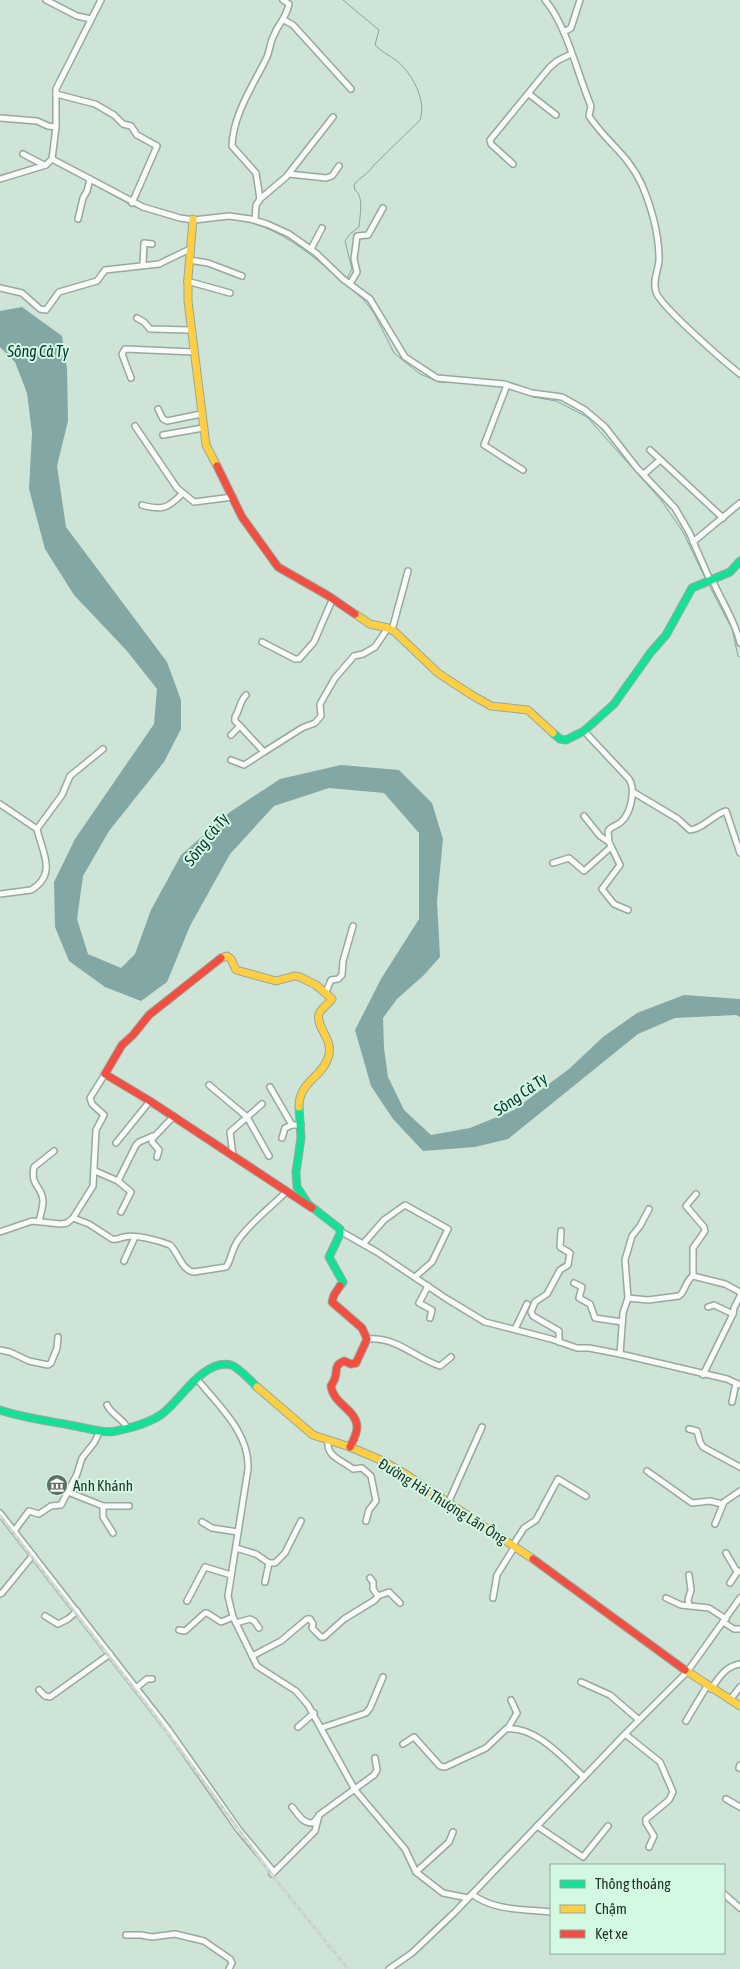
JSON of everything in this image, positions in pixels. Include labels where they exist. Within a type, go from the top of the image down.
[{"type":"street","points":[[46,0],[79,16],[91,19]]},
{"type":"street","points":[[0,180],[44,165],[52,159],[58,84],[101,0]]},
{"type":"street","points":[[260,199],[256,173],[232,146],[233,129],[241,106],[268,55],[274,35],[286,16],[288,4],[283,0]]},
{"type":"street","points":[[545,0],[554,11],[564,32],[591,106],[589,116],[624,155],[642,185],[658,234],[659,261],[654,281],[656,293],[669,310],[740,374]]},
{"type":"street","points":[[564,32],[571,28],[580,0]]},
{"type":"street","points":[[284,20],[293,26],[351,89]]},
{"type":"street","points":[[512,164],[491,144],[490,140],[554,63],[571,54]]},
{"type":"street","points":[[56,94],[95,104],[114,115],[124,124],[131,126],[135,134],[158,146],[132,203]]},
{"type":"street","points":[[529,94],[556,115]]},
{"type":"street","points":[[255,220],[256,205],[260,199],[289,174],[333,117]]},
{"type":"street","points":[[0,118],[37,121],[56,127]]},
{"type":"street","points":[[23,154],[44,165]]},
{"type":"street","points":[[52,159],[132,203],[171,216],[193,222],[232,216],[255,220],[284,232],[311,249],[372,301],[400,350],[411,362],[438,378],[481,381],[506,388],[562,397],[585,410],[605,427],[644,474],[674,506],[720,599],[736,626],[740,643]]},
{"type":"street","points":[[289,174],[326,178],[332,176],[339,166]]},
{"type":"street","points":[[78,219],[82,198],[87,191],[90,179]]},
{"type":"street","points":[[350,284],[357,272],[354,258],[357,236],[368,235],[383,208]]},
{"type":"street","points":[[193,222],[188,281],[191,330],[203,428],[206,444],[244,520],[278,567],[333,598],[370,624],[390,629],[438,673],[488,705],[528,710],[562,740],[570,739],[584,731],[614,704],[651,652],[666,635],[692,588],[730,572],[740,561]]},
{"type":"street","points":[[311,249],[322,228]]},
{"type":"street","points":[[143,265],[144,243],[152,244]]},
{"type":"street","points":[[0,288],[22,293],[40,309],[46,310],[59,292],[97,281],[105,270],[160,264],[190,249]]},
{"type":"street","points":[[189,260],[208,264],[242,276]]},
{"type":"street","points":[[188,281],[230,292]]},
{"type":"street","points":[[137,318],[150,329],[191,330]]},
{"type":"street","points":[[131,378],[122,354],[125,349],[194,352]]},
{"type":"street","points":[[506,388],[484,445],[523,470]]},
{"type":"street","points":[[158,409],[163,419],[167,421],[201,414]]},
{"type":"street","points":[[135,426],[182,494],[196,503],[233,497]]},
{"type":"street","points":[[163,435],[203,428]]},
{"type":"street","points":[[650,450],[723,518]]},
{"type":"street","points":[[644,474],[660,460]]},
{"type":"street","points":[[142,505],[155,508],[167,507],[182,494]]},
{"type":"street","points":[[693,542],[740,503]]},
{"type":"street","points":[[231,760],[244,765],[319,720],[322,713],[320,704],[335,678],[354,656],[363,654],[375,647],[390,629],[408,571]]},
{"type":"street","points":[[262,642],[299,660],[314,642],[333,598]]},
{"type":"street","points":[[246,695],[235,717],[240,726],[264,752]]},
{"type":"street","points":[[231,735],[240,726]]},
{"type":"street","points":[[584,731],[629,779],[633,792],[622,821],[608,829],[610,844],[620,865],[602,890],[614,904],[628,910]]},
{"type":"street","points":[[36,829],[62,795],[70,776],[103,749]]},
{"type":"street","points":[[633,792],[678,819],[690,830],[726,811],[740,853]]},
{"type":"street","points":[[0,804],[36,829],[47,864],[45,875],[31,890],[0,894]]},
{"type":"street","points":[[584,816],[600,836],[610,844]]},
{"type":"street","points":[[553,863],[569,858],[584,871],[610,844]]},
{"type":"street","points":[[326,992],[331,980],[338,979],[342,975],[343,961],[353,926]]},
{"type":"street","points":[[0,1232],[32,1221],[39,1220],[61,1224],[67,1223],[73,1218],[92,1190],[96,1171],[94,1158],[96,1130],[104,1116],[92,1104],[90,1098],[122,1045],[149,1015],[225,955],[229,957],[236,970],[275,981],[298,976],[326,992],[332,1001],[320,1012],[319,1016],[330,1041],[328,1058],[300,1095],[301,1142],[296,1183],[303,1198],[312,1208]]},
{"type":"street","points":[[105,1074],[174,1116],[312,1208],[338,1227],[340,1231],[478,1319],[579,1349],[589,1348],[620,1354],[727,1379],[738,1384],[732,1402]]},
{"type":"street","points":[[209,1085],[247,1117],[269,1156]]},
{"type":"street","points":[[270,1087],[292,1125]]},
{"type":"street","points":[[116,1143],[150,1101]]},
{"type":"street","points":[[233,1156],[231,1129],[262,1104]]},
{"type":"street","points":[[118,1181],[136,1145],[153,1136],[174,1116]]},
{"type":"street","points":[[282,1138],[283,1130],[292,1125],[301,1125]]},
{"type":"street","points":[[153,1136],[152,1142],[159,1151],[157,1157]]},
{"type":"street","points":[[218,1146],[231,1142]]},
{"type":"street","points":[[39,1220],[43,1200],[33,1180],[34,1167],[54,1151]]},
{"type":"street","points":[[96,1171],[118,1181],[131,1192],[121,1212]]},
{"type":"street","points":[[73,1218],[89,1224],[112,1239],[135,1237],[170,1245],[190,1272],[226,1267],[232,1250],[241,1236],[287,1191]]},
{"type":"street","points":[[693,1276],[693,1248],[705,1231],[704,1227],[687,1208],[687,1205],[696,1194]]},
{"type":"street","points":[[363,1244],[384,1220],[405,1205],[448,1229],[432,1262],[414,1277]]},
{"type":"street","points":[[620,1354],[623,1311],[628,1298],[625,1260],[632,1236],[649,1209]]},
{"type":"street","points":[[340,1231],[329,1257],[343,1282],[334,1295],[332,1302],[362,1328],[367,1339],[356,1363],[351,1364],[344,1361],[336,1366],[334,1370],[336,1376],[331,1386],[332,1393],[346,1406],[357,1424],[357,1430],[350,1447]]},
{"type":"street","points":[[559,1342],[560,1331],[533,1316],[532,1310],[537,1299],[548,1293],[560,1270],[568,1265],[570,1253],[560,1247],[561,1231]]},
{"type":"street","points":[[124,1261],[135,1237]]},
{"type":"street","points":[[693,1276],[725,1284],[740,1292]]},
{"type":"street","points":[[628,1298],[648,1300],[679,1296],[682,1294],[689,1278],[693,1276]]},
{"type":"street","points":[[574,1283],[582,1287],[580,1298],[590,1304],[595,1318],[622,1322]]},
{"type":"street","points":[[428,1286],[419,1303],[432,1310],[430,1318]]},
{"type":"street","points":[[703,1374],[740,1296]]},
{"type":"street","points":[[515,1329],[527,1304]]},
{"type":"street","points":[[708,1307],[714,1305],[733,1314]]},
{"type":"street","points":[[0,1350],[10,1352],[29,1361],[50,1364],[54,1357],[58,1337]]},
{"type":"street","points":[[367,1339],[382,1339],[399,1345],[440,1366],[451,1357]]},
{"type":"street","name":"Đường Hải Thượng Lãn Ông","points":[[0,1410],[27,1419],[111,1432],[127,1428],[162,1414],[197,1379],[221,1364],[232,1365],[310,1433],[328,1441],[350,1447],[397,1468],[449,1501],[687,1672],[740,1706]]},
{"type":"street","points":[[197,1379],[232,1422],[243,1441],[248,1455],[248,1469],[228,1596],[233,1617],[256,1666],[296,1691],[314,1713],[355,1790],[405,1849],[416,1872],[443,1893],[470,1896],[500,1906],[550,1912]]},
{"type":"street","points":[[107,1405],[109,1410],[124,1422],[127,1428]]},
{"type":"street","points":[[449,1501],[482,1427]]},
{"type":"street","points":[[689,1428],[696,1431],[698,1440],[704,1447],[740,1468]]},
{"type":"street","points":[[14,1531],[29,1511],[39,1514],[51,1506],[61,1505],[82,1458],[100,1431]]},
{"type":"street","points":[[328,1441],[330,1453],[353,1469],[359,1468],[364,1470],[372,1479],[376,1501],[369,1510],[366,1521]]},
{"type":"street","points":[[647,1471],[692,1503],[710,1501],[722,1504]]},
{"type":"street","points":[[492,1598],[497,1575],[524,1528],[536,1520],[558,1479],[586,1496]]},
{"type":"street","points":[[715,1524],[722,1504],[740,1491]]},
{"type":"street","points":[[68,1492],[103,1506],[129,1506]]},
{"type":"street","points":[[103,1506],[103,1517],[113,1533]]},
{"type":"street","points":[[0,1513],[136,1688],[239,1830],[273,1873],[315,1831],[319,1815]]},
{"type":"street","points":[[236,1548],[256,1554],[269,1563],[275,1563],[281,1559],[302,1521]]},
{"type":"street","points":[[202,1522],[212,1528],[238,1532]]},
{"type":"street","points":[[726,1553],[739,1572],[730,1583]]},
{"type":"street","points":[[0,1594],[33,1555]]},
{"type":"street","points":[[265,1582],[269,1563]]},
{"type":"street","points":[[186,1601],[204,1568],[231,1575]]},
{"type":"street","points":[[689,1576],[691,1590],[688,1600],[689,1605]]},
{"type":"street","points":[[370,1578],[373,1582],[373,1589],[378,1596]]},
{"type":"street","points":[[252,1656],[281,1640],[309,1618],[313,1624],[312,1628],[321,1637],[324,1637],[344,1619],[372,1603],[378,1596],[389,1592],[400,1602]]},
{"type":"street","points":[[666,1598],[681,1605],[709,1608],[734,1628],[740,1629]]},
{"type":"street","points":[[389,1969],[418,1948],[456,1912],[625,1734],[687,1672],[740,1598]]},
{"type":"street","points":[[45,1616],[58,1624],[68,1619],[77,1611]]},
{"type":"street","points":[[178,1630],[184,1631],[205,1613],[221,1622],[233,1617]]},
{"type":"street","points":[[236,1623],[250,1619],[259,1628]]},
{"type":"street","points":[[39,1690],[45,1696],[50,1697],[110,1654]]},
{"type":"street","points":[[686,1721],[709,1687],[723,1672],[730,1666],[740,1664]]},
{"type":"street","points":[[322,1728],[366,1712],[370,1708],[383,1677]]},
{"type":"street","points":[[136,1688],[147,1679],[152,1679]]},
{"type":"street","points":[[581,1682],[610,1695],[639,1720]]},
{"type":"street","points":[[730,1700],[740,1687]]},
{"type":"street","points":[[403,1744],[414,1737],[440,1766],[445,1767],[486,1748],[508,1728],[517,1712],[511,1700]]},
{"type":"street","points":[[298,1727],[314,1713]]},
{"type":"street","points":[[508,1728],[522,1729],[558,1752],[584,1777]]},
{"type":"street","points":[[625,1734],[660,1762],[673,1792],[670,1800],[646,1819],[654,1836],[649,1847]]},
{"type":"street","points":[[292,1807],[305,1822],[313,1823],[319,1815],[355,1790],[376,1772],[375,1758]]},
{"type":"street","points":[[726,1799],[740,1807]]},
{"type":"street","points":[[537,1826],[582,1857],[608,1826]]},
{"type":"street","points":[[416,1872],[449,1842],[453,1832]]},
{"type":"street","points":[[725,1895],[740,1908]]},
{"type":"street","points":[[126,1935],[152,1937],[173,1934],[204,1941],[230,1959],[232,1963],[229,1969]]},
{"type":"water","name":"Sông Cà Ty","points":[[22,307],[62,336],[67,369],[68,421],[57,466],[66,527],[167,662],[181,700],[181,729],[164,762],[109,831],[83,876],[77,919],[88,954],[121,968],[135,954],[151,910],[181,855],[230,812],[280,779],[341,765],[399,770],[432,803],[443,839],[437,901],[440,957],[424,975],[397,999],[383,1018],[384,1048],[388,1077],[404,1110],[431,1135],[470,1128],[514,1110],[569,1069],[603,1037],[637,1013],[684,995],[740,999],[740,1017],[736,1015],[675,1018],[638,1034],[508,1139],[475,1147],[423,1151],[393,1119],[371,1086],[355,1030],[381,979],[419,919],[419,833],[384,793],[329,788],[274,806],[230,854],[190,926],[167,982],[141,1001],[105,987],[69,961],[55,927],[54,882],[75,839],[154,724],[157,689],[127,651],[74,595],[45,549],[29,489],[32,433],[27,393],[15,362],[0,347],[0,311]]},
{"type":"waterway","points":[[343,0],[379,30],[375,45],[403,66],[413,80],[420,96],[422,113],[420,120],[354,185],[360,197],[361,212],[359,227],[345,241],[352,269],[347,278]]},
{"type":"waterway","points":[[72,172],[88,181]]},
{"type":"waterway","points":[[91,183],[129,204]]},
{"type":"waterway","points":[[133,206],[141,209]]},
{"type":"waterway","points":[[145,210],[174,219]]},
{"type":"waterway","points":[[223,219],[244,221],[263,227],[300,247],[364,300],[374,313],[394,353],[420,374],[439,382],[466,383]]},
{"type":"waterway","points":[[512,389],[533,397],[556,401],[587,417],[661,500],[683,532],[706,580]]},
{"type":"waterway","points":[[709,585],[732,629],[738,656],[740,657]]},
{"type":"railway","points":[[0,1516],[156,1717],[272,1875],[348,1969]]},
{"type":"traffic: fast","points":[[553,733],[560,739],[566,740],[584,731],[614,704],[651,652],[666,635],[692,588],[730,572],[740,561]]},
{"type":"traffic: fast","points":[[299,1107],[301,1138],[296,1172],[297,1187],[308,1204],[340,1229],[340,1234],[329,1257],[343,1282],[340,1286]]},
{"type":"traffic: fast","points":[[0,1410],[37,1419],[111,1432],[146,1423],[162,1414],[193,1382],[211,1368],[221,1365],[234,1366],[257,1387]]},
{"type":"traffic: slow","points":[[193,219],[188,301],[206,445],[217,466]]},
{"type":"traffic: slow","points":[[355,614],[370,624],[388,628],[395,632],[438,673],[470,694],[491,706],[528,710],[553,733]]},
{"type":"traffic: slow","points":[[221,958],[227,956],[231,959],[236,970],[276,981],[294,976],[300,977],[316,985],[332,999],[319,1014],[320,1024],[329,1045],[328,1058],[321,1071],[303,1091],[299,1107]]},
{"type":"traffic: slow","points":[[257,1387],[313,1435],[350,1447],[383,1461],[533,1559]]},
{"type":"traffic: slow","points":[[685,1670],[740,1706]]},
{"type":"traffic: jam","points":[[217,466],[242,517],[278,567],[327,595],[355,614]]},
{"type":"traffic: jam","points":[[221,958],[149,1015],[122,1045],[105,1074],[150,1101],[312,1208]]},
{"type":"traffic: jam","points":[[340,1286],[332,1302],[362,1328],[367,1339],[356,1363],[351,1364],[344,1361],[338,1365],[331,1386],[336,1398],[356,1421],[355,1437],[350,1447]]},
{"type":"traffic: jam","points":[[533,1559],[685,1670]]},
{"type":"place","name":"Anh Khánh","points":[[57,1485]]}]
